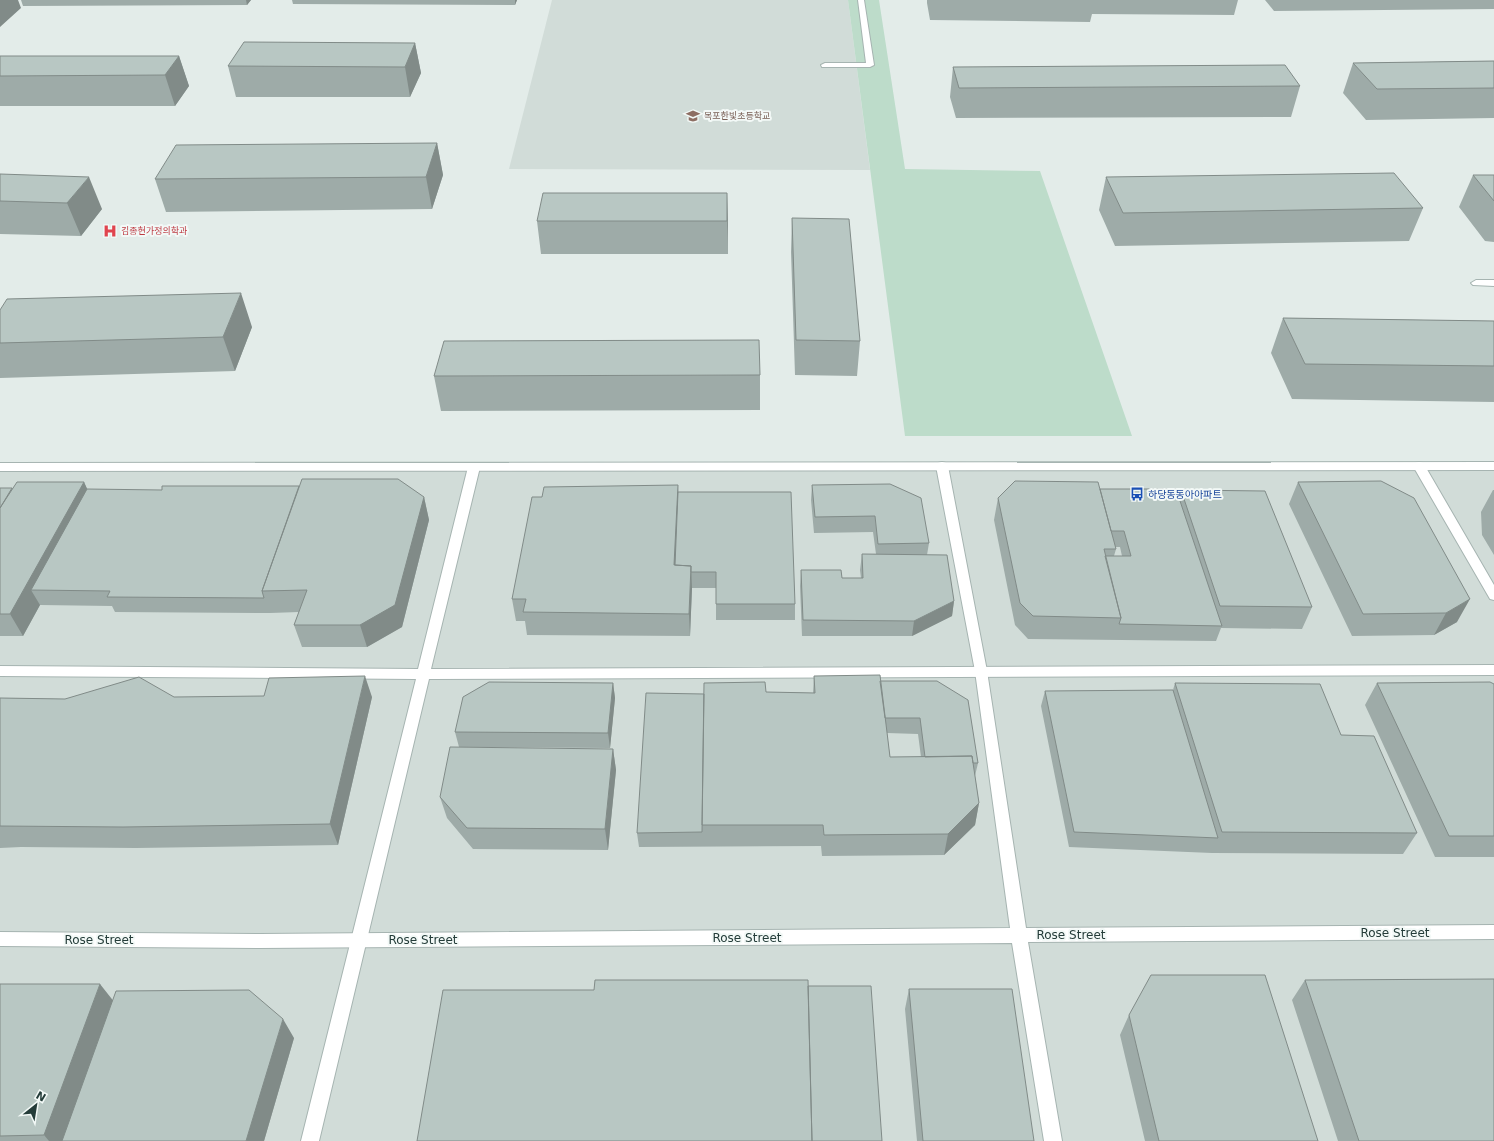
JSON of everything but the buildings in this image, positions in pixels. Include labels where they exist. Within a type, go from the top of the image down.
[{"type":"street","points":[[826,65],[870,65],[861,0]]},
{"type":"street","points":[[1476,283],[1494,283]]},
{"type":"street","points":[[942,466],[981,671],[1019,936],[1053,1141]]},
{"type":"street","points":[[1419,466],[1494,596]]},
{"type":"street","points":[[0,467],[1494,466]]},
{"type":"street","points":[[310,1141],[474,467]]},
{"type":"street","points":[[0,671],[423,674],[1494,670]]},
{"type":"street","name":"Rose Street","points":[[0,939],[359,940],[1494,932]]},
{"type":"shaded area","name":"목포한빛초등학교","points":[[552,0],[848,0],[870,170],[509,169]]},
{"type":"shaded area","points":[[1494,466],[1494,1141],[0,1141],[0,467]]},
{"type":"green space","points":[[848,0],[879,0],[905,169],[1040,171],[1132,436],[905,436]]},
{"type":"place","name":"목포한빛초등학교","points":[[693,116]]},
{"type":"place","name":"김종현가정의학과","points":[[110,231]]},
{"type":"place","name":"하당동동아아파트","points":[[1137,494]]}]
